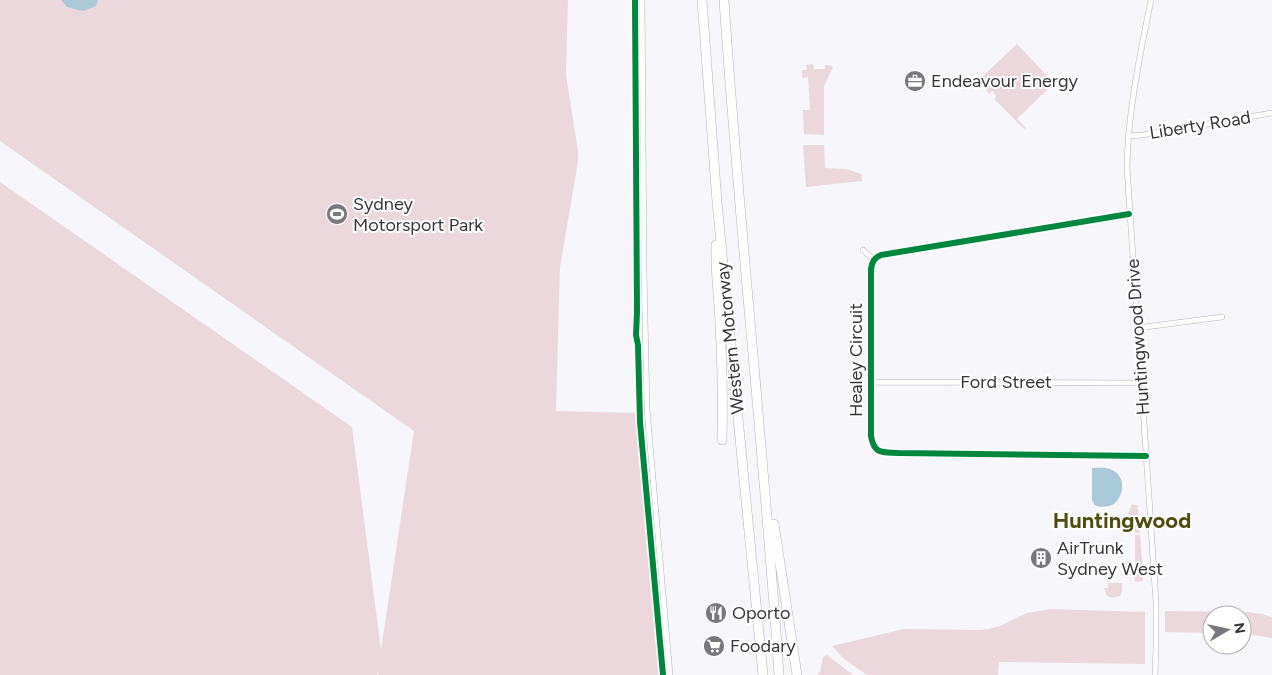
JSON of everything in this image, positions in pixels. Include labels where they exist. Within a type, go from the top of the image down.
[{"type":"highway","name":"Western Motorway","points":[[702,0],[717,202],[763,675]]},
{"type":"highway","name":"Western Motorway","points":[[724,0],[780,675]]},
{"type":"highway","points":[[717,202],[716,260],[720,332],[722,440]]},
{"type":"highway","points":[[767,509],[773,513],[797,675]]},
{"type":"street","points":[[642,0],[647,410],[670,675]]},
{"type":"street","name":"Huntingwood Drive","points":[[1151,0],[1134,88],[1128,136],[1127,167],[1156,610],[1154,675]]},
{"type":"street","name":"Liberty Road","points":[[1128,136],[1272,114]]},
{"type":"street","points":[[863,250],[874,260],[881,255],[1129,214]]},
{"type":"street","name":"Healey Circuit","points":[[874,260],[871,269],[871,436],[875,449],[898,453],[1146,456]]},
{"type":"street","points":[[1137,328],[1222,317]]},
{"type":"street","name":"Ford Street","points":[[871,382],[1141,383]]},
{"type":"shaded area","points":[[0,0],[568,0],[566,75],[578,151],[578,162],[560,267],[556,411],[637,413],[660,675],[378,675],[378,671],[377,675],[0,675],[0,182],[352,427],[381,650],[414,431],[0,141]]},
{"type":"shaded area","points":[[1017,44],[1054,83],[1017,119],[1026,128],[1024,129],[995,100],[996,96],[993,91],[990,93],[992,96],[986,89],[984,84],[985,74]]},
{"type":"shaded area","points":[[813,64],[814,69],[825,69],[825,65],[833,67],[824,86],[824,135],[804,134],[803,110],[810,110],[808,77],[802,78],[802,70],[807,70],[806,65]]},
{"type":"shaded area","points":[[803,145],[824,145],[825,168],[847,169],[861,174],[862,181],[806,187]]},
{"type":"shaded area","points":[[1132,504],[1138,506],[1136,509],[1138,508],[1140,533],[1135,533],[1135,525],[1128,525],[1128,514]]},
{"type":"shaded area","points":[[1135,535],[1140,535],[1143,581],[1135,582]]},
{"type":"shaded area","points":[[1108,583],[1122,583],[1120,596],[1113,598],[1107,596],[1104,588],[1108,588]]},
{"type":"shaded area","points":[[1051,609],[1145,612],[1145,664],[999,662],[998,675],[867,675],[844,659],[832,646],[904,629],[989,629],[1027,613]]},
{"type":"shaded area","points":[[1165,611],[1202,611],[1202,633],[1165,632]]},
{"type":"shaded area","points":[[1252,613],[1272,617],[1272,638],[1252,635]]},
{"type":"shaded area","points":[[827,655],[853,675],[817,675],[820,672],[823,657]]},
{"type":"water","points":[[61,0],[98,0],[96,6],[83,11],[67,7]]},
{"type":"water","points":[[1092,468],[1110,469],[1119,476],[1122,490],[1114,504],[1101,507],[1094,504],[1092,500]]},
{"type":"cycle path","points":[[635,0],[636,335],[638,345],[640,422],[663,675]]},
{"type":"cycle path","points":[[1129,214],[877,257],[871,269],[871,436],[874,447],[888,453],[1146,456]]},
{"type":"place","name":"Endeavour Energy","points":[[915,81]]},
{"type":"place","name":"Sydney Motorsport Park","points":[[337,214]]},
{"type":"place","name":"AirTrunk Sydney West","points":[[1041,558]]},
{"type":"place","name":"Oporto","points":[[716,613]]},
{"type":"place","name":"Foodary","points":[[714,646]]},
{"type":"district","name":"Huntingwood","points":[[1122,520]]}]
